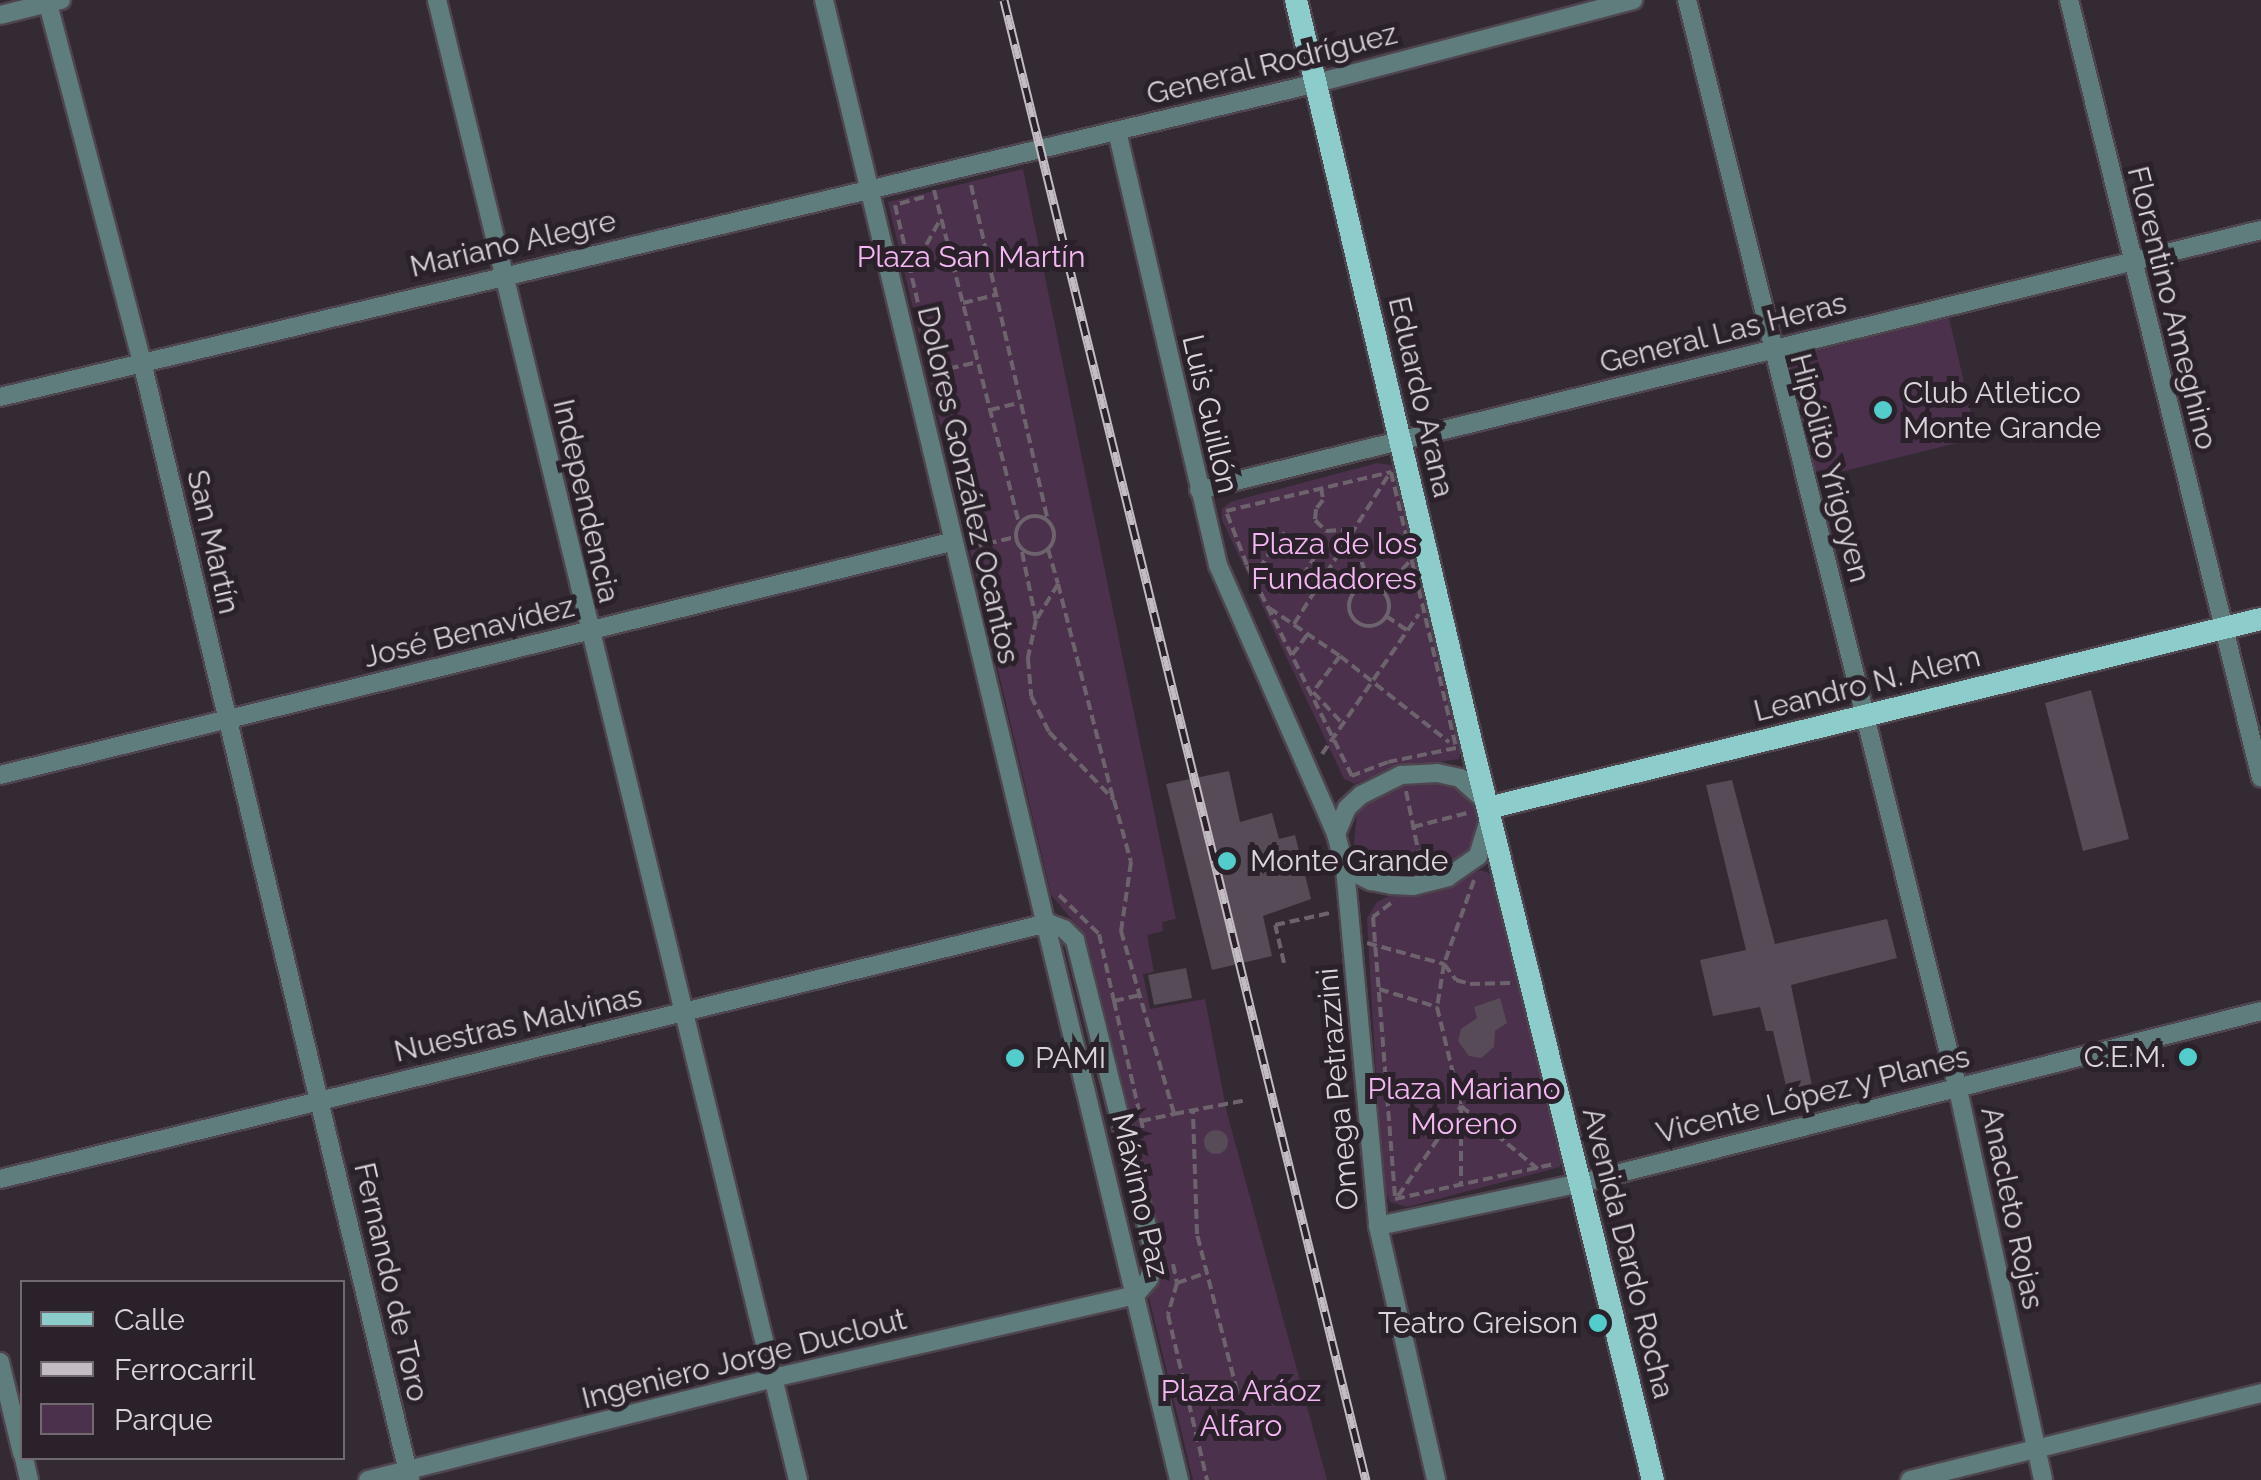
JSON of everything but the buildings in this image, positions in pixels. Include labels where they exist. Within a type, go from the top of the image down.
[{"type":"main road","name":"Eduardo Arana","points":[[1296,0],[1400,441],[1464,746],[1482,809]]},
{"type":"main road","name":"Leandro N. Alem","points":[[1482,809],[2261,619]]},
{"type":"main road","name":"Avenida Dardo Rocha","points":[[1482,809],[1581,1183],[1653,1480]]},
{"type":"street","name":"Independencia","points":[[437,0],[798,1480]]},
{"type":"street","name":"Dolores González Ocantos","points":[[824,0],[952,547],[1048,923]]},
{"type":"street","name":"General Rodríguez","points":[[1041,150],[1633,0]]},
{"type":"street","name":"Hipólito Yrigoyen","points":[[1688,0],[1771,350],[1866,715]]},
{"type":"street","name":"Florentino Ameghino","points":[[2069,0],[2261,778]]},
{"type":"street","points":[[0,15],[52,1]]},
{"type":"street","name":"San Martín","points":[[52,1],[319,1098]]},
{"type":"street","name":"Luis Guillón","points":[[1117,131],[1218,565],[1336,834],[1345,868]]},
{"type":"street","name":"Mariano Alegre","points":[[0,397],[503,274],[1041,150]]},
{"type":"street","name":"General Las Heras","points":[[1199,490],[2261,230]]},
{"type":"street","name":"José Benavídez","points":[[0,774],[588,630],[952,547]]},
{"type":"street","name":"Anacleto Rojas","points":[[1866,715],[1957,1086],[2043,1480]]},
{"type":"street","points":[[1336,834],[1347,808],[1361,795],[1401,775],[1437,773],[1460,778],[1479,792],[1488,836],[1478,856],[1448,877],[1392,885],[1371,882],[1345,868]]},
{"type":"street","name":"Omega Petrazzini","points":[[1345,868],[1378,1226],[1436,1480]]},
{"type":"street","points":[[1048,923],[1064,929],[1076,940],[1152,1243],[1155,1259],[1148,1279],[1135,1295]]},
{"type":"street","name":"Nuestras Malvinas","points":[[0,1178],[1048,923]]},
{"type":"street","name":"Máximo Paz","points":[[1048,923],[1178,1480]]},
{"type":"street","name":"Vicente López y Planes","points":[[1378,1226],[1581,1183],[2261,1011]]},
{"type":"street","name":"Fernando de Toro","points":[[319,1098],[409,1475]]},
{"type":"street","name":"Ingeniero Jorge Duclout","points":[[368,1480],[409,1475],[773,1378],[1135,1295]]},
{"type":"street","points":[[0,1362],[20,1444]]},
{"type":"street","points":[[1910,1480],[2261,1394]]},
{"type":"path","points":[[931,173],[1019,524],[1016,537],[1036,620]]},
{"type":"path","points":[[986,182],[971,185],[1054,538],[1048,549],[1032,554],[1021,548]]},
{"type":"path","points":[[935,194],[895,206],[938,392]]},
{"type":"path","points":[[896,301],[941,218]]},
{"type":"path","points":[[962,302],[996,294]]},
{"type":"path","points":[[913,377],[978,362]]},
{"type":"path","points":[[990,410],[1021,402]]},
{"type":"path","points":[[1391,472],[1464,746]]},
{"type":"path","points":[[1391,472],[1226,511],[1267,606],[1352,776],[1388,762],[1464,746]]},
{"type":"path","points":[[1293,625],[1391,472]]},
{"type":"path","points":[[1321,487],[1323,500],[1314,514],[1318,524],[1326,531],[1351,534],[1372,587]]},
{"type":"path","points":[[1019,524],[1036,516],[1048,521]]},
{"type":"path","points":[[1282,533],[1316,555],[1304,574],[1293,591],[1259,569],[1282,533]]},
{"type":"path","points":[[952,547],[1016,537]]},
{"type":"path","points":[[1048,549],[1131,862],[1121,931],[1174,1114]]},
{"type":"path","points":[[1382,592],[1413,558]]},
{"type":"path","points":[[1304,574],[1319,583]]},
{"type":"path","points":[[1058,584],[1036,620],[1028,658],[1031,696],[1050,732],[1114,800]]},
{"type":"path","points":[[1372,587],[1382,592],[1388,603],[1386,616],[1369,626],[1352,617],[1351,598],[1359,589],[1372,587]]},
{"type":"path","points":[[1267,606],[1464,746]]},
{"type":"path","points":[[1308,775],[1425,607]]},
{"type":"path","points":[[1386,616],[1408,631]]},
{"type":"path","points":[[1291,656],[1307,634]]},
{"type":"path","points":[[1313,692],[1340,656]]},
{"type":"path","points":[[1313,692],[1342,724]]},
{"type":"path","points":[[1394,792],[1412,785]]},
{"type":"path","points":[[1405,787],[1422,869],[1409,871]]},
{"type":"path","points":[[1413,826],[1482,809]]},
{"type":"path","points":[[1458,886],[1484,878]]},
{"type":"path","points":[[1461,1185],[1461,1106],[1436,1007],[1444,964],[1474,880]]},
{"type":"path","points":[[1057,894],[1098,934],[1114,1001],[1140,995]]},
{"type":"path","points":[[1395,1199],[1373,917],[1388,904],[1404,900]]},
{"type":"path","points":[[1284,962],[1274,925],[1332,913],[1351,936],[1444,964],[1456,980],[1484,986],[1514,983],[1508,966]]},
{"type":"path","points":[[1377,989],[1436,1007]]},
{"type":"path","points":[[1141,1121],[1247,1100]]},
{"type":"path","points":[[1395,1199],[1461,1106]]},
{"type":"path","points":[[1461,1106],[1538,1169]]},
{"type":"path","points":[[1188,1404],[1237,1391],[1197,1234],[1192,1111]]},
{"type":"path","points":[[1395,1199],[1555,1165],[1550,1147]]},
{"type":"path","points":[[1206,1273],[1177,1283],[1168,1315],[1207,1480]]},
{"type":"green space","points":[[1023,169],[1176,919],[1162,922],[1163,931],[1147,935],[1154,972],[1143,974],[1150,1009],[1205,999],[1227,1113],[1327,1480],[1193,1480],[1149,1298],[1167,1262],[1086,936],[1051,895],[888,202]]},
{"type":"green space","name":"Club Atletico Monte Grande","points":[[1949,318],[1977,438],[1812,479],[1783,359]]},
{"type":"green space","name":"Plaza de los Fundadores","points":[[1377,463],[1392,465],[1402,475],[1461,751],[1459,759],[1389,769],[1355,784],[1344,779],[1222,520],[1222,509],[1230,502]]},
{"type":"green space","points":[[1434,779],[1461,787],[1479,801],[1482,824],[1473,849],[1456,862],[1427,871],[1389,873],[1368,865],[1354,844],[1357,813],[1378,794],[1409,781]]},
{"type":"green space","name":"Plaza Mariano Moreno","points":[[1481,870],[1496,876],[1563,1151],[1560,1167],[1407,1207],[1390,1202],[1382,1182],[1367,918],[1377,902],[1393,894],[1424,892]]},
{"type":"railway","points":[[1004,0],[1366,1480]]},
{"type":"place","name":"Club Atletico Monte Grande","points":[[1883,410]]},
{"type":"place","name":"Monte Grande","points":[[1227,861]]},
{"type":"place","name":"C.E.M.","points":[[2188,1057]]},
{"type":"place","name":"PAMI","points":[[1015,1058]]},
{"type":"place","name":"Teatro Greison","points":[[1598,1323]]},
{"type":"park label","name":"Plaza San Martín","points":[[971,257]]},
{"type":"park label","name":"Plaza Aráoz Alfaro","points":[[1241,1408]]}]
